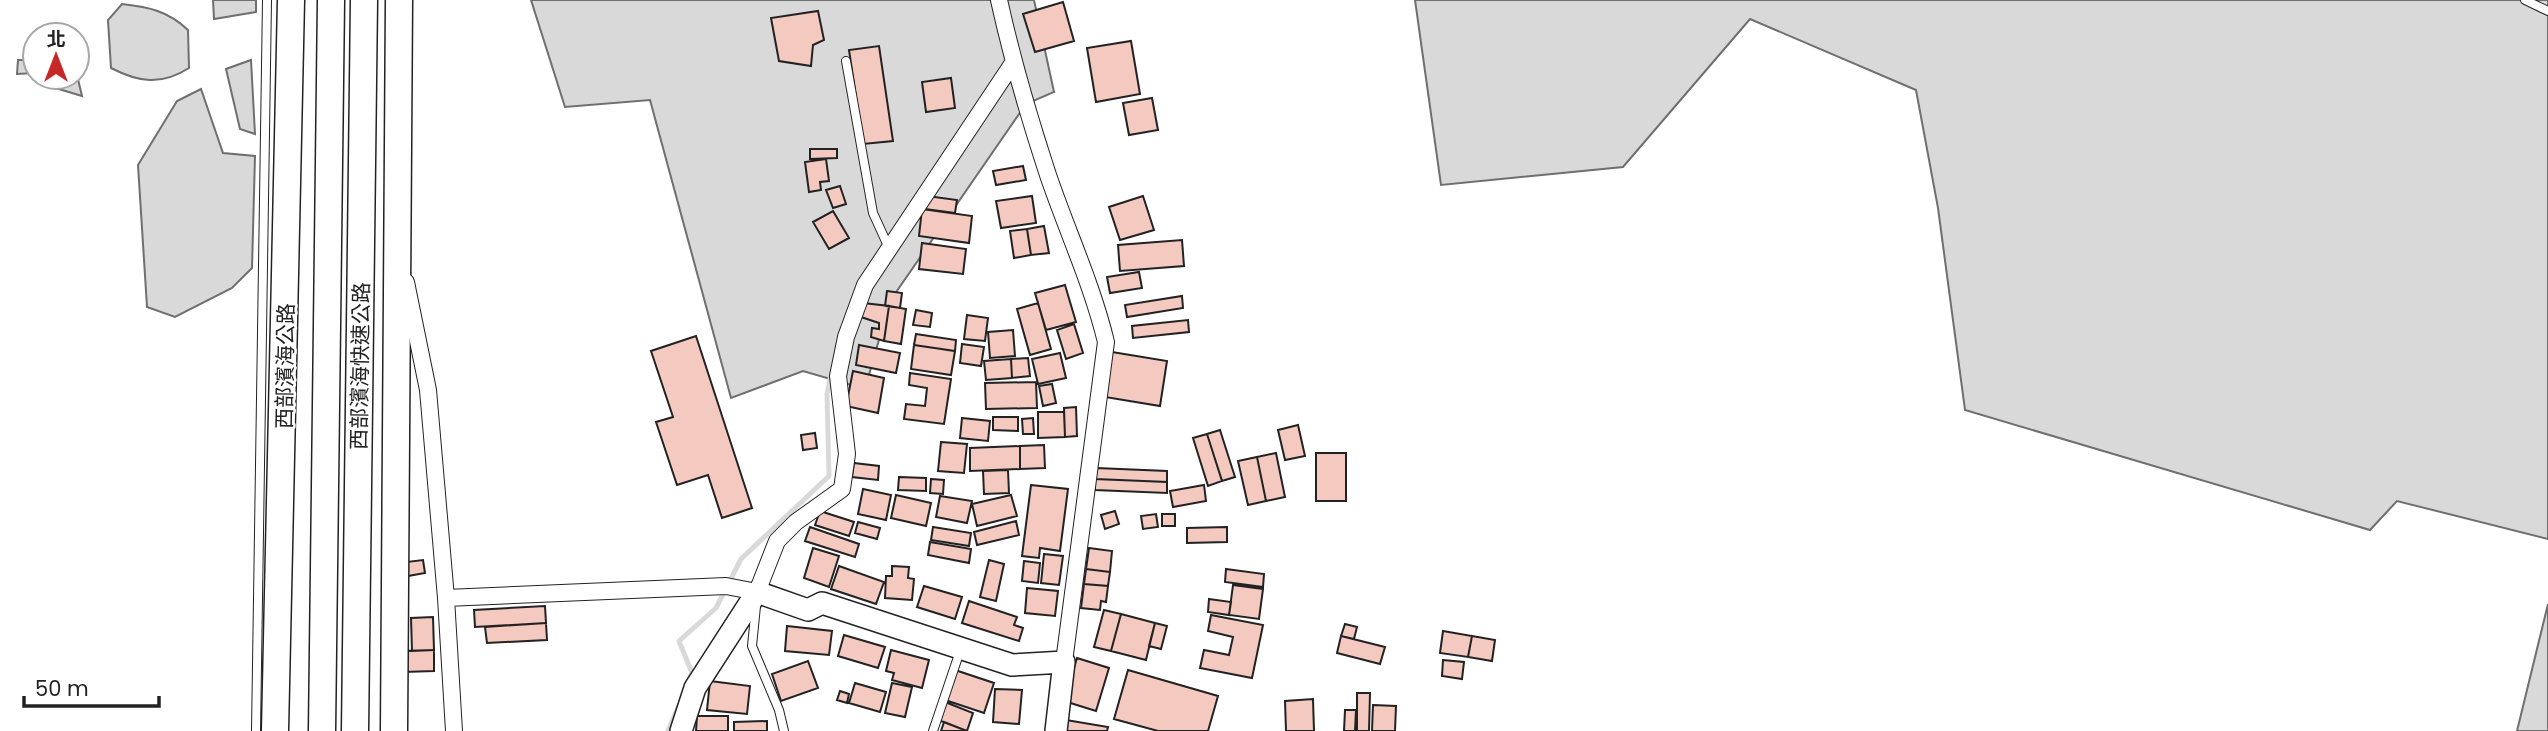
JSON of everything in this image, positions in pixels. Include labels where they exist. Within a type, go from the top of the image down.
[{"type":"main road","name":"西部濱海快速公路","points":[[322,731],[331,0]]},
{"type":"main road","name":"西部濱海快速公路","points":[[355,731],[365,0]]},
{"type":"main road","points":[[394,731],[399,0]]},
{"type":"main road","name":"西部濱海公路","points":[[275,731],[275,272],[282,8]]},
{"type":"street","points":[[999,0],[1013,63],[1049,177],[1095,296],[1106,342],[1056,731]]},
{"type":"street","points":[[681,731],[695,688],[757,592],[777,541],[796,522],[842,489],[847,454],[838,376],[846,337],[865,285],[888,246],[1013,63]]},
{"type":"street","points":[[399,243],[428,390],[446,598],[454,731]]},
{"type":"street","points":[[446,598],[726,586],[757,592],[808,610],[822,603],[1012,665],[1064,662]]},
{"type":"lane","points":[[267,0],[282,8]]},
{"type":"lane","points":[[2525,0],[2548,11]]},
{"type":"lane","points":[[846,61],[873,213],[888,246]]},
{"type":"lane","points":[[256,731],[275,272]]},
{"type":"lane","points":[[757,592],[752,646],[784,731]]},
{"type":"lane","points":[[933,731],[961,649]]},
{"type":"shaded area","points":[[213,0],[256,0],[256,12],[214,19]]},
{"type":"shaded area","points":[[531,0],[1034,0],[1054,92],[1026,104],[890,301],[865,389],[803,371],[731,398],[650,100],[565,107]]},
{"type":"shaded area","points":[[1415,0],[2548,0],[2548,539],[2397,501],[2370,530],[1965,410],[1938,208],[1916,90],[1750,19],[1623,167],[1441,185]]},
{"type":"shaded area","points":[[122,4],[158,11],[173,18],[188,30],[189,68],[169,78],[150,80],[111,68],[108,20]]},
{"type":"shaded area","points":[[18,60],[21,60],[21,74],[17,74]]},
{"type":"shaded area","points":[[251,60],[255,134],[240,129],[226,69]]},
{"type":"shaded area","points":[[201,89],[223,153],[255,156],[252,268],[232,288],[175,317],[147,307],[138,165],[177,101]]},
{"type":"shaded area","points":[[65,91],[81,91],[82,96]]},
{"type":"shaded area","points":[[2548,604],[2548,731],[2517,731]]},
{"type":"building","points":[[1063,2],[1074,41],[1035,52],[1023,14]]},
{"type":"building","points":[[818,11],[824,40],[813,45],[811,66],[779,61],[771,18]]},
{"type":"building","points":[[1131,41],[1140,94],[1096,102],[1087,48]]},
{"type":"building","points":[[879,46],[893,141],[863,144],[849,50]]},
{"type":"building","points":[[951,78],[955,108],[926,112],[922,82]]},
{"type":"building","points":[[1152,98],[1158,130],[1129,135],[1123,103]]},
{"type":"building","points":[[810,149],[837,149],[837,158],[810,159]]},
{"type":"building","points":[[826,159],[829,181],[820,182],[821,190],[809,192],[805,162]]},
{"type":"building","points":[[1023,166],[1026,180],[996,185],[993,171]]},
{"type":"building","points":[[840,186],[846,204],[833,208],[826,190]]},
{"type":"building","points":[[927,196],[957,200],[955,213],[925,209]]},
{"type":"building","points":[[1032,196],[1036,223],[1001,228],[996,201]]},
{"type":"building","points":[[1143,196],[1154,230],[1120,240],[1109,207]]},
{"type":"building","points":[[922,209],[972,216],[969,243],[919,236]]},
{"type":"building","points":[[833,211],[849,238],[829,249],[813,222]]},
{"type":"building","points":[[1044,226],[1049,253],[1031,255],[1027,229]]},
{"type":"building","points":[[1027,229],[1031,255],[1014,258],[1010,231]]},
{"type":"building","points":[[1182,240],[1184,266],[1120,271],[1118,245]]},
{"type":"building","points":[[922,243],[966,249],[963,274],[919,269]]},
{"type":"building","points":[[1139,272],[1142,288],[1110,293],[1107,277]]},
{"type":"building","points":[[1065,285],[1076,322],[1046,330],[1035,293]]},
{"type":"building","points":[[887,291],[902,293],[900,308],[885,306]]},
{"type":"building","points":[[1182,296],[1183,308],[1127,317],[1125,305]]},
{"type":"building","points":[[863,303],[889,306],[884,341],[871,337],[872,328],[879,329],[879,323],[861,317]]},
{"type":"building","points":[[1038,303],[1051,349],[1030,355],[1017,309]]},
{"type":"building","points":[[889,306],[906,309],[901,344],[884,341]]},
{"type":"building","points":[[916,310],[932,313],[930,327],[913,325]]},
{"type":"building","points":[[967,315],[988,318],[985,341],[964,339]]},
{"type":"building","points":[[1188,320],[1189,332],[1133,338],[1132,326]]},
{"type":"building","points":[[1074,324],[1083,353],[1066,359],[1057,330]]},
{"type":"building","points":[[1013,330],[1015,356],[990,358],[988,332]]},
{"type":"building","points":[[916,334],[956,340],[955,351],[914,345]]},
{"type":"building","points":[[696,336],[752,508],[722,518],[708,475],[677,485],[656,422],[673,417],[651,351]]},
{"type":"building","points":[[962,344],[984,347],[981,366],[960,363]]},
{"type":"building","points":[[859,345],[900,353],[896,373],[856,365]]},
{"type":"building","points":[[914,345],[955,351],[951,375],[911,369]]},
{"type":"building","points":[[1112,352],[1167,361],[1160,406],[1105,397]]},
{"type":"building","points":[[1060,353],[1066,378],[1038,384],[1032,359]]},
{"type":"building","points":[[1028,358],[1030,376],[1012,378],[1011,359]]},
{"type":"building","points":[[1011,359],[1012,378],[986,380],[984,361]]},
{"type":"building","points":[[853,371],[884,378],[878,413],[846,406]]},
{"type":"building","points":[[910,373],[951,379],[944,424],[904,419],[906,404],[925,406],[927,388],[909,385]]},
{"type":"building","points":[[1036,382],[1037,408],[986,409],[985,383]]},
{"type":"building","points":[[1052,384],[1056,403],[1043,406],[1039,386]]},
{"type":"building","points":[[1076,407],[1077,436],[1065,437],[1064,408]]},
{"type":"building","points":[[1038,412],[1064,412],[1065,437],[1038,438]]},
{"type":"building","points":[[993,417],[1018,417],[1018,431],[993,430]]},
{"type":"building","points":[[962,418],[990,421],[988,441],[960,438]]},
{"type":"building","points":[[1033,418],[1034,434],[1023,434],[1022,419]]},
{"type":"building","points":[[1298,425],[1305,456],[1285,460],[1278,430]]},
{"type":"building","points":[[1220,430],[1235,477],[1222,481],[1207,434]]},
{"type":"building","points":[[815,433],[817,448],[803,450],[801,435]]},
{"type":"building","points":[[1207,434],[1222,481],[1208,486],[1193,438]]},
{"type":"building","points":[[941,442],[967,444],[964,473],[938,471]]},
{"type":"building","points":[[1044,445],[1045,468],[1020,469],[1020,446]]},
{"type":"building","points":[[1020,446],[1020,469],[970,471],[970,448]]},
{"type":"building","points":[[1276,453],[1285,497],[1266,501],[1257,457]]},
{"type":"building","points":[[1316,453],[1346,453],[1346,501],[1316,501]]},
{"type":"building","points":[[1257,457],[1266,501],[1248,505],[1238,461]]},
{"type":"building","points":[[854,463],[879,466],[878,480],[852,477]]},
{"type":"building","points":[[1096,468],[1167,471],[1167,482],[1095,479]]},
{"type":"building","points":[[1008,470],[1009,493],[984,494],[983,471]]},
{"type":"building","points":[[899,477],[926,478],[926,491],[898,490]]},
{"type":"building","points":[[931,479],[944,480],[943,494],[930,493]]},
{"type":"building","points":[[1095,479],[1167,482],[1167,493],[1095,490]]},
{"type":"building","points":[[1031,485],[1068,489],[1060,551],[1040,548],[1039,558],[1022,556]]},
{"type":"building","points":[[1204,485],[1206,501],[1173,507],[1170,491]]},
{"type":"building","points":[[863,489],[891,495],[886,520],[858,514]]},
{"type":"building","points":[[896,495],[931,503],[926,526],[891,518]]},
{"type":"building","points":[[1011,495],[1017,516],[977,526],[972,504]]},
{"type":"building","points":[[940,496],[972,501],[967,523],[936,517]]},
{"type":"building","points":[[820,511],[854,522],[849,536],[815,525]]},
{"type":"building","points":[[1115,511],[1119,524],[1105,529],[1101,515]]},
{"type":"building","points":[[1156,514],[1158,527],[1143,529],[1141,516]]},
{"type":"building","points":[[1162,514],[1175,514],[1175,526],[1162,526]]},
{"type":"building","points":[[1016,521],[1019,535],[977,545],[974,532]]},
{"type":"building","points":[[858,522],[880,528],[877,539],[855,533]]},
{"type":"building","points":[[810,527],[859,544],[855,557],[805,541]]},
{"type":"building","points":[[933,527],[971,533],[969,546],[931,540]]},
{"type":"building","points":[[1227,527],[1227,542],[1187,543],[1187,528]]},
{"type":"building","points":[[930,542],[971,549],[969,563],[928,555]]},
{"type":"building","points":[[813,548],[839,556],[829,587],[804,578]]},
{"type":"building","points":[[1089,548],[1112,551],[1110,572],[1086,569]]},
{"type":"building","points":[[1044,554],[1063,556],[1059,585],[1041,583]]},
{"type":"building","points":[[423,560],[425,573],[408,576],[406,562]]},
{"type":"building","points":[[989,560],[1004,564],[996,601],[980,597]]},
{"type":"building","points":[[1024,561],[1040,563],[1038,583],[1022,581]]},
{"type":"building","points":[[839,566],[884,582],[876,604],[831,589]]},
{"type":"building","points":[[892,566],[909,567],[908,578],[914,579],[912,600],[885,598],[886,576],[892,576]]},
{"type":"building","points":[[1086,569],[1110,572],[1108,586],[1084,584]]},
{"type":"building","points":[[1226,569],[1264,574],[1263,587],[1225,582]]},
{"type":"building","points":[[1084,584],[1108,586],[1106,602],[1101,601],[1100,610],[1081,608]]},
{"type":"building","points":[[1233,585],[1263,589],[1259,619],[1229,615]]},
{"type":"building","points":[[924,586],[962,597],[955,619],[917,607]]},
{"type":"building","points":[[1027,588],[1058,591],[1055,616],[1025,613]]},
{"type":"building","points":[[1209,599],[1231,602],[1229,615],[1208,612]]},
{"type":"building","points":[[969,601],[1017,617],[1014,625],[1023,628],[1019,641],[962,623]]},
{"type":"building","points":[[545,606],[546,623],[475,627],[474,610]]},
{"type":"building","points":[[1104,610],[1121,614],[1111,651],[1094,647]]},
{"type":"building","points":[[1121,614],[1155,623],[1146,660],[1111,651]]},
{"type":"building","points":[[1211,615],[1263,625],[1252,678],[1200,668],[1204,650],[1229,655],[1233,637],[1208,631]]},
{"type":"building","points":[[433,617],[434,650],[412,651],[411,618]]},
{"type":"building","points":[[546,623],[547,640],[487,643],[485,627]]},
{"type":"building","points":[[1155,623],[1167,626],[1161,649],[1149,646]]},
{"type":"building","points":[[1345,624],[1357,627],[1354,639],[1341,636]]},
{"type":"building","points":[[787,626],[832,631],[829,655],[785,651]]},
{"type":"building","points":[[1443,631],[1472,636],[1468,657],[1440,653]]},
{"type":"building","points":[[844,635],[885,647],[878,668],[838,656]]},
{"type":"building","points":[[1341,636],[1385,647],[1380,664],[1337,653]]},
{"type":"building","points":[[1472,636],[1495,640],[1492,661],[1468,657]]},
{"type":"building","points":[[434,650],[434,671],[403,672],[402,651]]},
{"type":"building","points":[[891,650],[929,660],[922,688],[892,680],[894,673],[886,671]]},
{"type":"building","points":[[1077,658],[1109,668],[1096,711],[1064,701]]},
{"type":"building","points":[[1443,660],[1464,662],[1462,679],[1442,676]]},
{"type":"building","points":[[808,661],[818,688],[781,701],[772,674]]},
{"type":"building","points":[[952,669],[994,683],[984,713],[942,699]]},
{"type":"building","points":[[1128,670],[1218,696],[1208,731],[1158,731],[1114,719]]},
{"type":"building","points":[[710,681],[750,686],[747,714],[707,710]]},
{"type":"building","points":[[855,683],[886,692],[880,712],[849,703]]},
{"type":"building","points":[[892,683],[912,687],[905,717],[885,713]]},
{"type":"building","points":[[995,689],[1022,690],[1019,724],[993,722]]},
{"type":"building","points":[[840,691],[849,694],[847,703],[837,700]]},
{"type":"building","points":[[1357,693],[1370,693],[1369,731],[1357,731]]},
{"type":"building","points":[[1313,699],[1314,731],[1286,731],[1285,701]]},
{"type":"building","points":[[945,702],[973,713],[967,731],[938,720]]},
{"type":"building","points":[[1373,705],[1396,706],[1395,731],[1372,731]]},
{"type":"building","points":[[1345,710],[1356,710],[1355,731],[1344,731]]},
{"type":"building","points":[[697,716],[728,716],[728,731],[696,731]]},
{"type":"building","points":[[1066,720],[1108,727],[1107,731],[1064,731]]},
{"type":"building","points":[[767,721],[767,731],[734,731],[734,722]]},
{"type":"building","points":[[944,722],[967,731],[941,731]]},
{"type":"waterway","points":[[689,679],[692,673],[679,641],[716,608],[741,559],[829,476],[827,394],[831,375]]},
{"type":"waterway","points":[[668,731],[679,705]]}]
